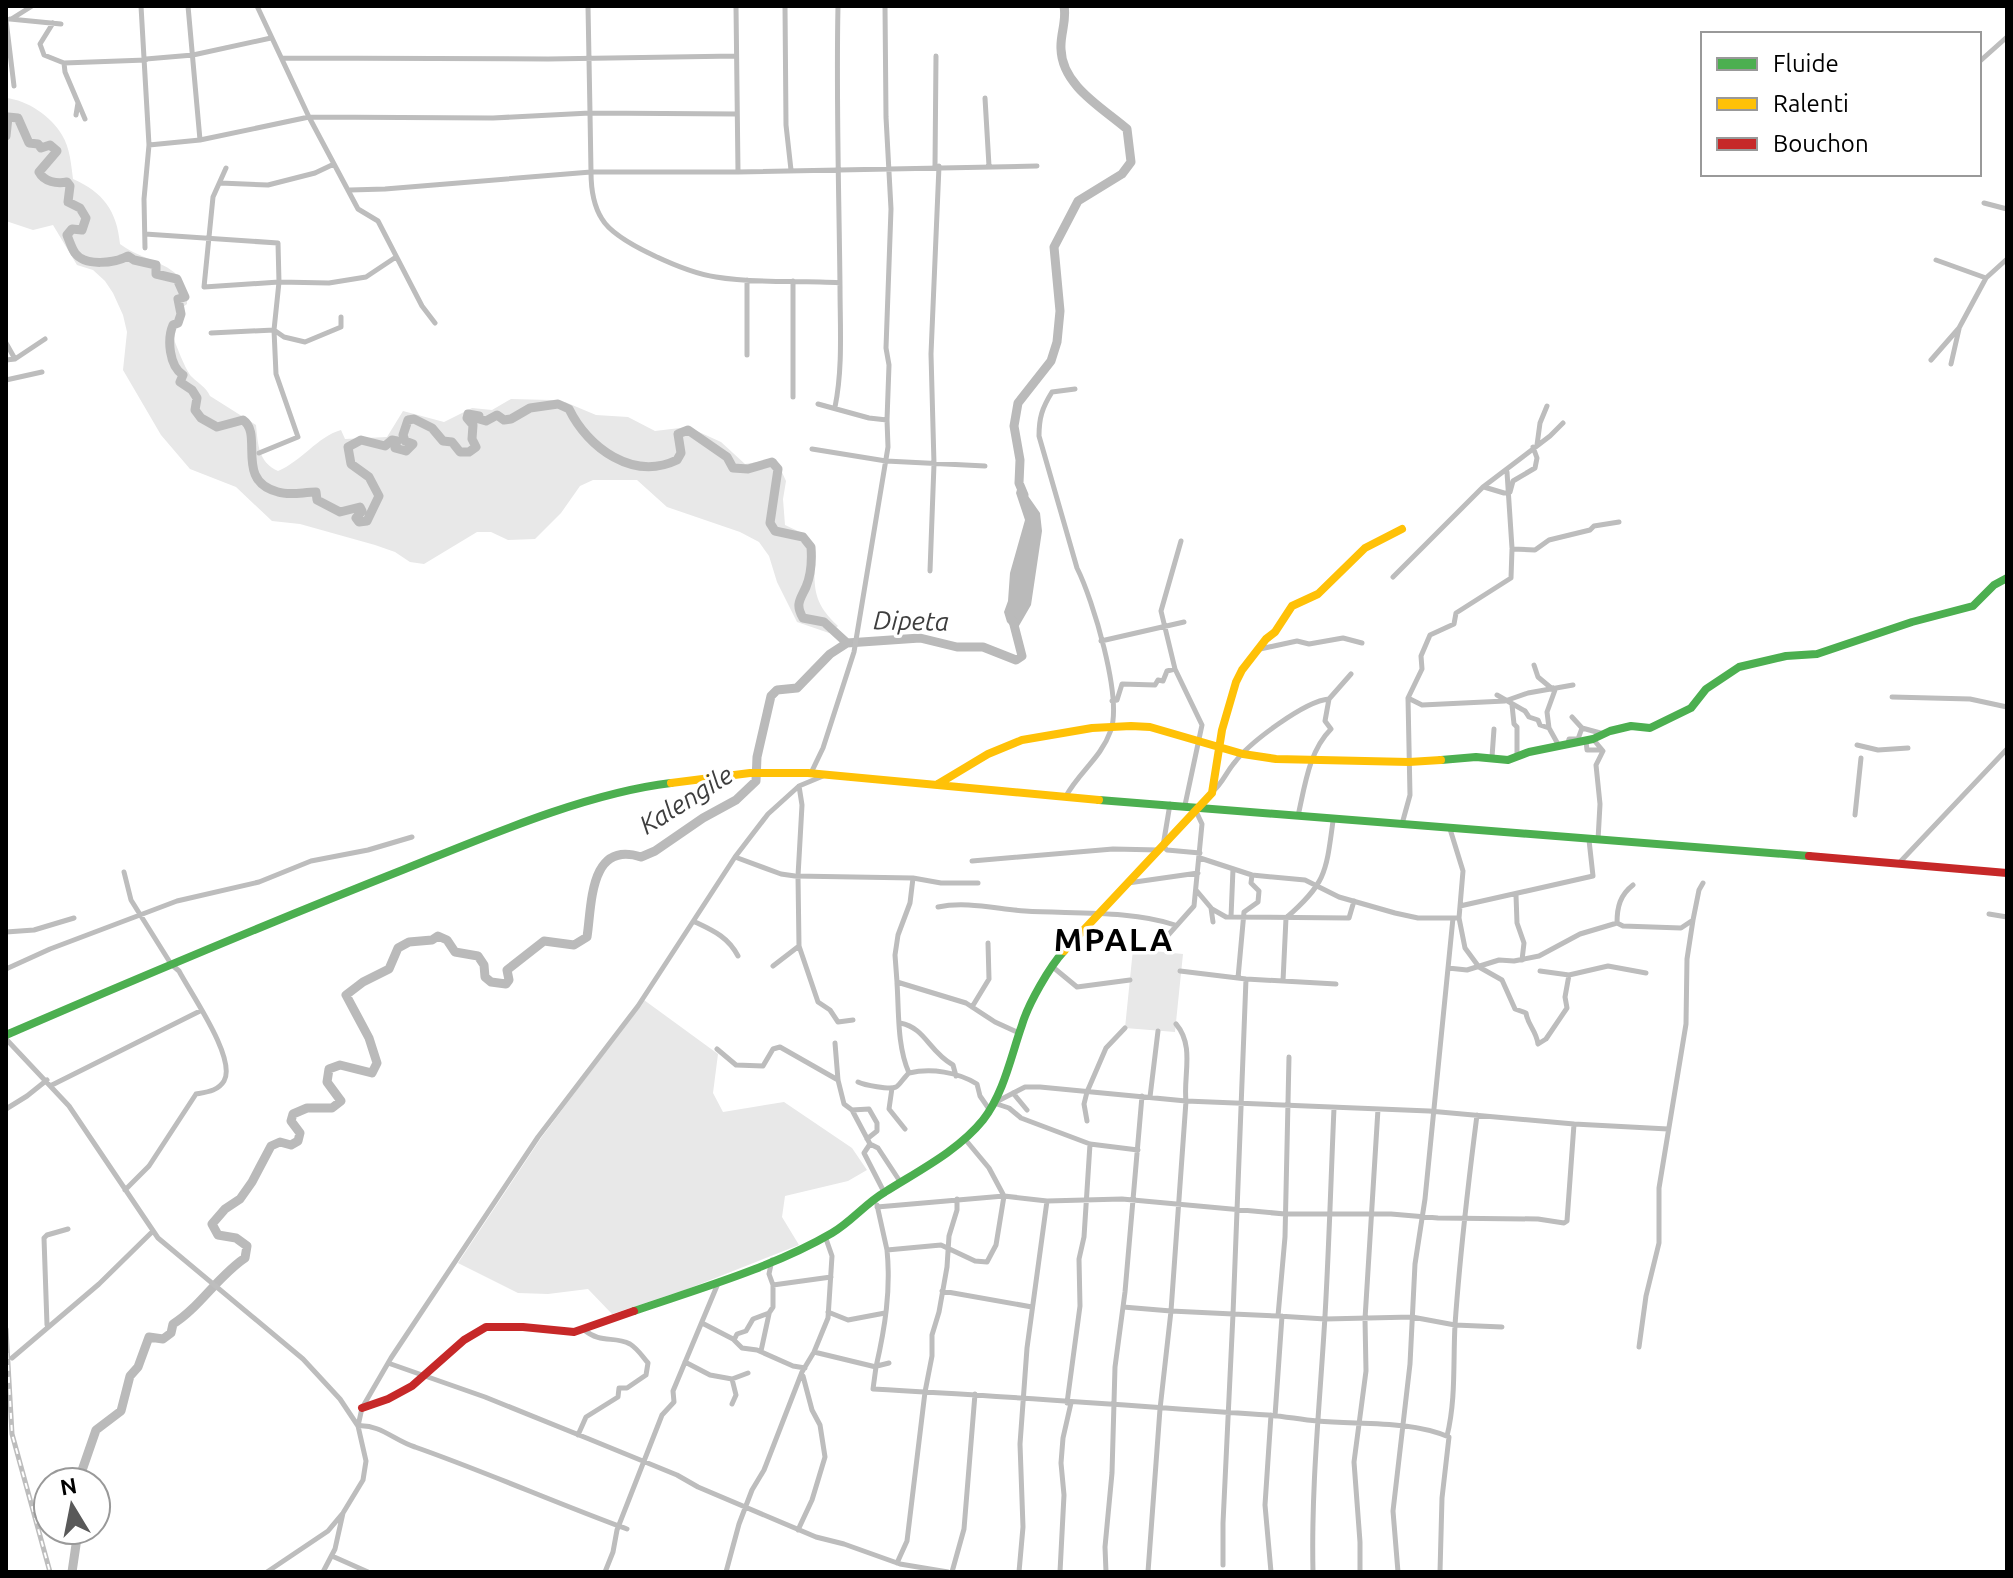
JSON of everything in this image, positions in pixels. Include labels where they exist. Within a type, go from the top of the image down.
[{"type":"main road","points":[[362,1408],[388,1399],[425,1376],[464,1340],[486,1327],[574,1332],[720,1281],[834,1232],[877,1204],[884,1192],[902,1184],[964,1138],[983,1120],[991,1106],[1008,1070],[1023,1020],[1059,957],[1212,793],[1219,746],[1236,682],[1259,649],[1292,606],[1318,594],[1374,542],[1402,529]]},
{"type":"main road","points":[[938,784],[988,754],[1022,740],[1112,727],[1150,727],[1243,754],[1409,762],[1492,757],[1508,760],[1631,726],[1650,728],[1691,708],[1706,689],[1739,667],[1786,656],[1817,654],[1912,622],[1973,606],[1994,585],[2007,578]]},
{"type":"main road","points":[[6,1037],[171,964],[487,836],[652,785],[750,773],[828,774],[1129,804],[1170,804],[1333,820],[2007,873]]},
{"type":"street","points":[[7,20],[32,6]]},
{"type":"street","points":[[141,6],[149,145],[144,199],[145,248]]},
{"type":"street","points":[[188,6],[200,140]]},
{"type":"street","points":[[257,6],[309,117],[358,209],[378,221],[422,306],[435,323]]},
{"type":"street","points":[[588,6],[591,172],[594,202],[603,222],[617,235],[658,258],[709,276],[840,283]]},
{"type":"street","points":[[736,6],[738,172]]},
{"type":"street","points":[[785,6],[786,125],[791,170]]},
{"type":"street","points":[[835,407],[840,341],[841,222],[838,6]]},
{"type":"street","points":[[811,773],[823,748],[854,652],[886,461],[891,209],[885,6]]},
{"type":"street","points":[[7,20],[57,24],[40,44],[44,55],[64,63],[193,55],[271,38]]},
{"type":"street","points":[[7,20],[14,86]]},
{"type":"street","points":[[1981,60],[2007,37]]},
{"type":"street","points":[[282,58],[736,56]]},
{"type":"street","points":[[930,571],[934,464],[931,354],[937,166],[936,56]]},
{"type":"street","points":[[64,63],[85,119]]},
{"type":"street","points":[[985,98],[989,166]]},
{"type":"street","points":[[69,100],[79,104]]},
{"type":"street","points":[[76,115],[79,104]]},
{"type":"street","points":[[149,145],[200,140],[309,117],[737,114]]},
{"type":"street","points":[[220,183],[268,185],[315,173],[334,164]]},
{"type":"street","points":[[350,190],[591,172],[1037,166]]},
{"type":"street","points":[[226,168],[213,197],[204,287],[279,282],[329,283],[366,277],[396,257]]},
{"type":"street","points":[[1984,203],[2007,209]]},
{"type":"street","points":[[145,234],[278,243],[279,282],[274,330],[276,374],[298,437],[259,453]]},
{"type":"street","points":[[1931,360],[1959,328],[1986,278],[2007,259]]},
{"type":"street","points":[[1936,260],[1986,278]]},
{"type":"street","points":[[747,280],[747,355]]},
{"type":"street","points":[[793,281],[793,397]]},
{"type":"street","points":[[211,333],[274,330],[284,337],[305,342],[341,327],[341,317]]},
{"type":"street","points":[[1951,364],[1959,328]]},
{"type":"street","points":[[6,360],[15,359],[45,339]]},
{"type":"street","points":[[6,343],[15,359]]},
{"type":"street","points":[[6,380],[42,372]]},
{"type":"street","points":[[1066,797],[1075,781],[1094,763],[1112,727],[1112,701],[1091,600],[1077,568],[1039,436],[1042,407],[1052,392],[1075,389]]},
{"type":"street","points":[[818,404],[887,420]]},
{"type":"street","points":[[1402,825],[1410,795],[1408,698],[1422,669],[1421,656],[1430,635],[1454,624],[1456,613],[1511,578],[1510,492],[1513,481],[1535,468],[1535,446],[1547,406]]},
{"type":"street","points":[[1393,577],[1483,487],[1507,471],[1563,423]]},
{"type":"street","points":[[812,449],[886,461],[985,466]]},
{"type":"street","points":[[1507,471],[1510,492]]},
{"type":"street","points":[[1483,487],[1510,492]]},
{"type":"street","points":[[1512,549],[1535,550],[1549,540],[1619,522]]},
{"type":"street","points":[[1181,541],[1161,611],[1175,669],[1202,725],[1185,806]]},
{"type":"street","points":[[1101,641],[1184,622]]},
{"type":"street","points":[[1259,649],[1297,641],[1309,644],[1343,638],[1362,643]]},
{"type":"street","points":[[1534,665],[1538,677],[1555,690],[1547,712],[1549,728]]},
{"type":"street","points":[[1112,701],[1117,700],[1122,684],[1155,685],[1158,680],[1163,681],[1167,671],[1175,669]]},
{"type":"street","points":[[1298,817],[1311,759],[1324,735],[1331,729],[1325,721],[1329,699],[1351,674]]},
{"type":"street","points":[[1408,698],[1422,705],[1510,702],[1552,688],[1573,685]]},
{"type":"street","points":[[1508,693],[1521,697]]},
{"type":"street","points":[[1497,695],[1549,728],[1564,745],[1569,739],[1578,739],[1582,728]]},
{"type":"street","points":[[1892,697],[1970,699],[2007,707]]},
{"type":"street","points":[[1212,793],[1224,781],[1235,761],[1300,708],[1329,699]]},
{"type":"street","points":[[1510,702],[1517,727],[1517,757]]},
{"type":"street","points":[[1517,727],[1529,717]]},
{"type":"street","points":[[1572,717],[1582,728],[1604,734]]},
{"type":"street","points":[[1492,757],[1494,729]]},
{"type":"street","points":[[1589,740],[1602,750],[1587,750],[1589,740]]},
{"type":"street","points":[[1857,745],[1878,750],[1908,748]]},
{"type":"street","points":[[1899,863],[2007,749]]},
{"type":"street","points":[[1460,906],[1593,876],[1593,839],[1600,804],[1596,765],[1602,750]]},
{"type":"street","points":[[1855,815],[1861,758]]},
{"type":"street","points":[[358,1426],[362,1408],[388,1363],[538,1137],[638,1006],[735,857],[768,814],[799,786],[828,774]]},
{"type":"street","points":[[799,786],[802,805],[798,876],[799,946],[818,1002],[830,1010],[838,1022],[853,1020]]},
{"type":"street","points":[[1161,848],[1170,804]]},
{"type":"street","points":[[1154,951],[1194,906],[1202,824],[1195,808]]},
{"type":"street","points":[[1283,981],[1286,918],[1319,885],[1328,860],[1333,820]]},
{"type":"street","points":[[1398,1572],[1393,1511],[1403,1427],[1415,1264],[1448,968],[1463,871],[1449,828]]},
{"type":"street","points":[[6,969],[177,901],[259,882],[311,861],[368,850],[412,837]]},
{"type":"street","points":[[972,861],[1161,848],[1200,855],[1252,875],[1286,876],[1319,885],[1339,897],[1418,918],[1456,918]]},
{"type":"street","points":[[735,857],[781,874],[798,876],[913,878],[941,883],[978,883]]},
{"type":"street","points":[[835,875],[838,868]]},
{"type":"street","points":[[1231,917],[1233,869]]},
{"type":"street","points":[[124,872],[131,900],[171,964],[179,971],[222,1046],[227,1069],[225,1079],[217,1089],[196,1094],[149,1166],[125,1190]]},
{"type":"street","points":[[1128,883],[1198,873]]},
{"type":"street","points":[[1238,978],[1244,917],[1249,907],[1258,902],[1259,891],[1251,883],[1252,875]]},
{"type":"street","points":[[909,1073],[904,1061],[895,955],[898,935],[910,903],[913,878]]},
{"type":"street","points":[[1639,1347],[1659,1243],[1659,1197],[1686,1024],[1687,959],[1699,890],[1703,883]]},
{"type":"street","points":[[1617,923],[1622,896],[1633,885]]},
{"type":"street","points":[[1196,890],[1211,907],[1231,917],[1349,918],[1354,901]]},
{"type":"street","points":[[1516,895],[1517,923],[1524,943],[1522,960]]},
{"type":"street","points":[[938,907],[961,905],[1023,911],[1100,913],[1175,925]]},
{"type":"street","points":[[1211,907],[1213,922]]},
{"type":"street","points":[[1989,914],[2007,917]]},
{"type":"street","points":[[6,932],[34,930],[74,918]]},
{"type":"street","points":[[1456,918],[1465,948],[1479,967],[1502,980],[1515,1009],[1526,1013],[1528,1022],[1536,1030],[1538,1044],[1546,1039],[1567,1008],[1565,997],[1569,975]]},
{"type":"street","points":[[1448,968],[1467,970],[1499,960],[1539,956],[1580,934],[1617,923],[1623,926],[1681,928],[1693,920]]},
{"type":"street","points":[[695,922],[730,942],[738,956]]},
{"type":"street","points":[[972,1007],[989,979],[988,943]]},
{"type":"street","points":[[773,966],[799,946]]},
{"type":"street","points":[[1540,971],[1569,975],[1608,966],[1646,973]]},
{"type":"street","points":[[1054,968],[1077,987],[1130,980]]},
{"type":"street","points":[[1180,971],[1246,979],[1336,984]]},
{"type":"street","points":[[1223,1565],[1246,979]]},
{"type":"street","points":[[897,982],[972,1007],[1019,1033]]},
{"type":"street","points":[[52,1085],[200,1011]]},
{"type":"street","points":[[900,1023],[919,1031],[939,1057],[953,1065],[956,1076]]},
{"type":"street","points":[[1148,1572],[1186,1101],[1186,1039],[1176,1024]]},
{"type":"street","points":[[1087,1121],[1084,1104],[1087,1092],[1106,1048],[1125,1028]]},
{"type":"street","points":[[1150,1097],[1158,1031]]},
{"type":"street","points":[[6,1037],[69,1106],[152,1232],[303,1359],[340,1399],[358,1426],[366,1461],[363,1480],[343,1513],[328,1531],[267,1572]]},
{"type":"street","points":[[835,1043],[838,1080],[844,1104],[852,1110],[869,1142],[878,1148],[902,1184]]},
{"type":"street","points":[[717,1049],[736,1065],[763,1066],[773,1049],[780,1047],[838,1080]]},
{"type":"street","points":[[1271,1572],[1265,1505],[1280,1316],[1289,1057]]},
{"type":"street","points":[[858,1082],[867,1087],[892,1088],[898,1087],[909,1073],[923,1070],[956,1076],[977,1084],[980,1096],[991,1106],[1009,1108],[1021,1118],[1090,1144],[1138,1150]]},
{"type":"street","points":[[6,1109],[47,1080]]},
{"type":"street","points":[[991,1106],[1025,1087],[1040,1087],[1186,1101],[1434,1112],[1668,1129]]},
{"type":"street","points":[[892,1088],[889,1109],[905,1129]]},
{"type":"street","points":[[1013,1093],[1027,1110]]},
{"type":"street","points":[[1106,1572],[1105,1547],[1112,1473],[1112,1406],[1142,1096]]},
{"type":"street","points":[[1313,1572],[1316,1421],[1325,1319],[1334,1108]]},
{"type":"street","points":[[852,1110],[869,1109],[877,1123],[877,1131],[864,1153],[884,1192]]},
{"type":"street","points":[[1360,1572],[1354,1482],[1366,1371],[1365,1317],[1378,1109]]},
{"type":"street","points":[[1440,1572],[1442,1498],[1452,1405],[1455,1325],[1477,1115]]},
{"type":"street","points":[[1447,1436],[1436,1431],[1403,1427],[1273,1415],[873,1389],[890,1279],[877,1204],[1004,1196],[1047,1201],[1087,1198],[1179,1206],[1204,1205],[1285,1214],[1567,1221],[1574,1124]]},
{"type":"street","points":[[887,1250],[941,1245],[982,1263],[991,1259],[1004,1196],[989,1168],[964,1138]]},
{"type":"street","points":[[1060,1572],[1064,1495],[1061,1463],[1080,1306],[1079,1259],[1090,1144]]},
{"type":"street","points":[[897,1563],[907,1541],[932,1356],[932,1335],[957,1199]]},
{"type":"street","points":[[1019,1572],[1023,1527],[1020,1444],[1032,1307],[1041,1262],[1047,1201]]},
{"type":"street","points":[[47,1326],[44,1238],[68,1229]]},
{"type":"street","points":[[12,1358],[99,1284],[152,1232]]},
{"type":"street","points":[[726,1572],[752,1490],[764,1470],[828,1312],[832,1256],[825,1236]]},
{"type":"street","points":[[761,1352],[773,1307],[773,1285],[769,1274],[772,1259]]},
{"type":"street","points":[[773,1285],[831,1277]]},
{"type":"street","points":[[605,1572],[619,1526],[662,1415],[674,1402],[673,1391],[720,1281]]},
{"type":"street","points":[[942,1291],[1032,1307]]},
{"type":"street","points":[[1123,1307],[1325,1319],[1412,1317],[1455,1325],[1502,1327]]},
{"type":"street","points":[[828,1312],[848,1320],[885,1313]]},
{"type":"street","points":[[734,1340],[737,1334],[746,1331],[753,1319],[769,1313]]},
{"type":"street","points":[[702,1323],[734,1340],[742,1348],[761,1352],[804,1370]]},
{"type":"street","points":[[578,1435],[586,1417],[618,1397],[619,1388],[627,1388],[646,1375],[648,1363],[630,1344],[599,1339],[583,1329]]},
{"type":"street","points":[[814,1352],[876,1367],[889,1363]]},
{"type":"street","points":[[685,1362],[710,1375],[732,1379],[748,1373]]},
{"type":"street","points":[[388,1363],[644,1461],[798,1530],[897,1563],[950,1572],[964,1529],[975,1394]]},
{"type":"street","points":[[798,1530],[812,1500],[825,1457],[820,1425],[812,1410],[804,1370]]},
{"type":"street","points":[[732,1379],[736,1395],[732,1404]]},
{"type":"street","points":[[358,1426],[367,1425],[415,1448],[476,1468],[518,1488],[627,1529]]},
{"type":"street","points":[[323,1572],[340,1536],[343,1513]]},
{"type":"street","points":[[332,1556],[368,1572]]},
{"type":"shaded area","points":[[6,98],[30,106],[45,115],[57,128],[67,145],[73,179],[93,190],[107,204],[116,222],[120,244],[164,266],[181,280],[186,290],[187,304],[183,307],[184,317],[172,334],[184,363],[210,396],[256,425],[260,452],[271,467],[278,471],[287,467],[324,438],[341,430],[345,439],[387,437],[403,411],[444,422],[472,408],[492,410],[511,399],[565,402],[596,415],[628,417],[655,431],[688,427],[721,442],[745,464],[776,459],[786,481],[783,499],[785,525],[802,533],[814,544],[818,598],[838,626],[829,633],[797,622],[777,582],[769,556],[759,542],[740,532],[667,507],[637,480],[593,480],[580,486],[561,513],[535,539],[508,540],[491,532],[477,532],[424,564],[410,562],[395,552],[375,545],[300,524],[272,521],[236,487],[190,469],[161,435],[123,370],[127,332],[123,315],[105,281],[93,270],[77,265],[53,225],[33,230],[6,221]]},
{"type":"shaded area","points":[[1019,483],[1040,513],[1042,531],[1031,605],[1016,631],[1007,622],[1004,612],[1010,573],[1025,520],[1016,493]]},
{"type":"shaded area","points":[[1133,949],[1183,954],[1175,1032],[1125,1028]]},
{"type":"shaded area","points":[[644,1000],[718,1054],[713,1093],[723,1112],[784,1102],[852,1148],[867,1170],[848,1181],[785,1196],[782,1217],[799,1245],[690,1288],[612,1314],[588,1289],[548,1294],[518,1293],[458,1263],[541,1138]]},
{"type":"waterway","name":"Dipeta","points":[[1024,495],[1019,483],[1020,460],[1014,426],[1018,403],[1051,361],[1057,342],[1060,311],[1054,247],[1078,201],[1122,174],[1131,162],[1127,129],[1085,95],[1068,74],[1061,49],[1064,6]]},
{"type":"waterway","name":"Dipeta","points":[[6,136],[8,117],[18,118],[29,143],[38,144],[41,148],[50,145],[57,151],[39,172],[51,182],[67,182],[70,186],[68,202],[80,208],[86,218],[82,230],[72,229],[67,235],[80,257],[100,262],[128,256],[156,265],[156,274],[177,279],[185,297],[178,299],[181,314],[178,323],[173,325],[170,345],[172,359],[183,375],[180,382],[197,398],[195,410],[201,418],[217,427],[243,420],[249,427],[253,468],[265,486],[287,494],[316,492],[317,500],[340,512],[360,507],[362,511],[356,518],[359,522],[367,521],[379,496],[369,477],[351,464],[348,447],[361,440],[385,446],[392,440],[397,441],[395,448],[406,451],[413,444],[405,441],[403,435],[408,420],[414,419],[432,428],[443,441],[452,442],[460,452],[469,452],[476,447],[468,414],[486,421],[497,415],[504,420],[530,408],[558,404],[569,409],[577,423],[600,448],[629,463],[661,465],[677,460],[681,453],[678,434],[688,430],[727,457],[733,468],[748,469],[772,462],[778,469],[770,523],[775,531],[803,537],[811,547],[809,578],[799,609],[803,618],[824,622],[847,643],[920,638],[957,647],[983,647],[1016,660],[1022,656],[1013,621]]},
{"type":"waterway","name":"Kalengile","points":[[84,1466],[96,1430],[121,1411],[130,1376],[138,1367],[149,1337],[163,1339],[171,1333],[173,1324],[245,1258],[247,1246],[236,1238],[218,1235],[212,1224],[225,1209],[240,1199],[271,1146],[280,1142],[291,1145],[298,1141],[300,1133],[291,1121],[293,1114],[307,1108],[332,1108],[341,1101],[327,1082],[329,1069],[340,1065],[372,1073],[377,1063],[369,1038],[346,995],[389,969],[398,948],[409,942],[432,940],[438,936],[447,940],[455,952],[478,956],[484,965],[485,977],[491,982],[506,984],[509,980],[507,970],[544,941],[574,945],[587,937],[593,893],[602,866],[611,858],[624,854],[641,857],[655,851],[736,800],[756,781],[757,757],[771,696],[777,690],[797,688],[830,654],[847,643]]},
{"type":"waterway","name":"Kalengile","points":[[72,1572],[76,1546]]},
{"type":"railway","points":[[6,1329],[12,1434],[50,1572]]},
{"type":"traffic: fast","points":[[1441,760],[1476,757],[1508,760],[1529,752],[1593,739],[1631,726],[1650,728],[1691,708],[1706,689],[1739,667],[1786,656],[1817,654],[1912,622],[1973,606],[1994,585],[2007,578]]},
{"type":"traffic: fast","points":[[6,1035],[502,830],[605,796],[671,783]]},
{"type":"traffic: fast","points":[[1099,800],[1809,856]]},
{"type":"traffic: fast","points":[[634,1311],[735,1276],[809,1245],[839,1229],[878,1196],[962,1141],[983,1120],[996,1098],[1029,1007],[1046,975],[1064,951]]},
{"type":"traffic: slow","points":[[1064,951],[1212,793],[1222,730],[1236,682],[1292,606],[1318,594],[1365,548],[1402,529]]},
{"type":"traffic: slow","points":[[938,784],[988,754],[1022,740],[1092,728],[1131,726],[1150,727],[1243,754],[1276,759],[1441,760]]},
{"type":"traffic: slow","points":[[671,783],[750,773],[808,773],[1099,800]]},
{"type":"traffic: jam","points":[[1809,856],[2007,873]]},
{"type":"traffic: jam","points":[[362,1408],[412,1386],[464,1340],[486,1327],[574,1332],[634,1311]]},
{"type":"district","name":"MPALA","points":[[1114,940]]}]
